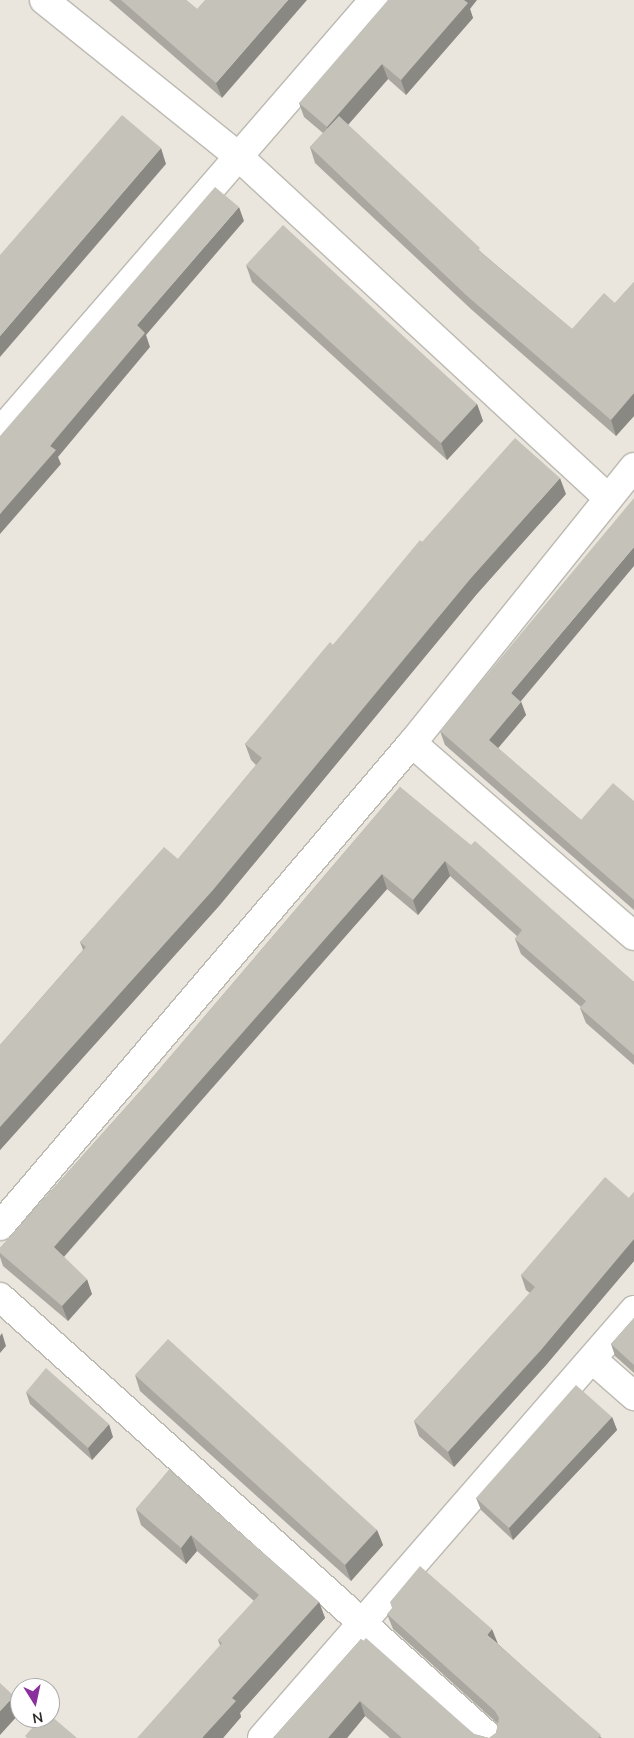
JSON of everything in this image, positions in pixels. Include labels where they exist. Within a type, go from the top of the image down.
[{"type":"street","points":[[44,0],[239,157],[607,497]]},
{"type":"street","points":[[0,432],[374,0]]},
{"type":"street","points":[[0,1226],[412,743],[607,497],[634,467]]},
{"type":"street","points":[[412,743],[634,936]]},
{"type":"street","points":[[0,1297],[490,1738]]},
{"type":"street","points":[[262,1738],[361,1622],[593,1360],[634,1310]]},
{"type":"street","points":[[593,1360],[634,1396]]},
{"type":"building","points":[[121,0],[186,0],[197,9],[205,0],[288,0],[216,83]]},
{"type":"building","points":[[388,0],[464,0],[468,3],[401,80],[382,64],[327,127],[299,103]]},
{"type":"building","points":[[122,115],[161,148],[0,336],[0,255]]},
{"type":"building","points":[[339,116],[480,248],[478,250],[572,329],[604,293],[615,303],[634,282],[634,393],[611,420],[466,295],[310,147]]},
{"type":"building","points":[[215,187],[239,207],[137,325],[145,333],[50,446],[56,450],[0,514],[0,436]]},
{"type":"building","points":[[283,225],[477,404],[441,443],[246,265]]},
{"type":"building","points":[[515,438],[560,478],[471,578],[213,890],[0,1127],[0,1045],[86,947],[80,942],[164,847],[178,859],[262,758],[245,744],[330,642],[333,645],[420,540],[422,542]]},
{"type":"building","points":[[634,498],[634,547],[511,693],[521,702],[489,740],[581,820],[613,783],[634,801],[634,900],[440,731]]},
{"type":"building","points":[[400,787],[471,845],[475,841],[634,982],[634,1055],[580,1008],[586,1001],[515,939],[522,930],[445,861],[413,900],[382,874],[54,1247],[87,1279],[62,1306],[0,1253],[0,1248],[152,1078]]},
{"type":"building","points":[[605,1177],[629,1198],[634,1192],[634,1239],[541,1350],[448,1452],[414,1421],[535,1287],[521,1275]]},
{"type":"building","points":[[634,1318],[634,1365],[611,1344]]},
{"type":"building","points":[[168,1339],[377,1530],[345,1565],[135,1375]]},
{"type":"building","points":[[46,1368],[109,1424],[88,1448],[26,1392]]},
{"type":"building","points":[[576,1385],[612,1417],[509,1528],[476,1498]]},
{"type":"building","points":[[169,1470],[319,1602],[232,1698],[236,1701],[202,1738],[137,1738],[222,1643],[218,1640],[259,1595],[191,1535],[181,1548],[136,1509]]},
{"type":"building","points":[[420,1566],[492,1629],[487,1635],[601,1735],[598,1738],[489,1738],[496,1733],[499,1718],[495,1711],[387,1614],[392,1608],[390,1602]]},
{"type":"building","points":[[366,1638],[474,1734],[489,1738],[402,1738],[360,1701],[328,1738],[273,1738],[361,1639],[363,1641]]},
{"type":"building","points":[[0,1683],[10,1692],[10,1700],[0,1711]]},
{"type":"building","points":[[60,1724],[77,1738],[27,1738],[25,1736],[32,1728],[60,1728]]}]
